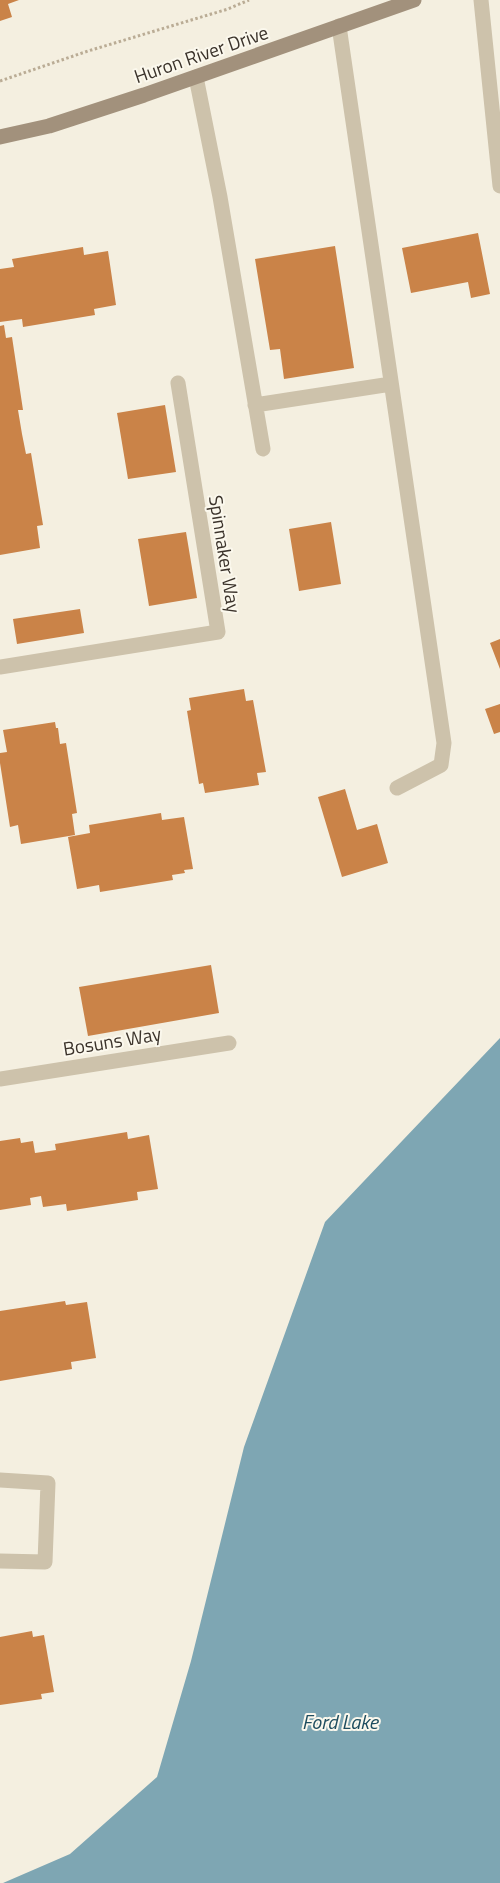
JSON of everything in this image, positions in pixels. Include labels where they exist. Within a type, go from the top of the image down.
[{"type":"main road","name":"Huron River Drive","points":[[0,137],[49,126],[196,77],[339,26],[391,4],[414,0]]},
{"type":"street","points":[[481,0],[500,186]]},
{"type":"street","points":[[339,26],[444,743],[441,765],[397,788]]},
{"type":"street","points":[[196,77],[220,197],[263,449]]},
{"type":"street","name":"Spinnaker Way","points":[[0,667],[218,632],[178,383]]},
{"type":"street","points":[[255,405],[391,384]]},
{"type":"street","name":"Bosuns Way","points":[[0,1079],[229,1043]]},
{"type":"street","points":[[0,1480],[48,1483],[44,1562],[0,1561]]},
{"type":"path","points":[[0,81],[88,51],[228,9],[249,0]]},
{"type":"water","name":"Ford Lake","points":[[500,1038],[500,1883],[3,1883],[70,1854],[157,1777],[191,1661],[244,1447],[325,1222]]},
{"type":"building","points":[[0,0],[19,0],[8,4],[12,17],[0,21]]},
{"type":"building","points":[[478,233],[490,294],[471,298],[468,282],[411,293],[402,248]]},
{"type":"building","points":[[335,246],[354,368],[284,379],[280,349],[270,350],[255,259]]},
{"type":"building","points":[[83,247],[84,255],[108,251],[116,305],[94,309],[95,315],[23,327],[22,319],[0,322],[0,269],[14,267],[12,259]]},
{"type":"building","points":[[4,325],[6,338],[12,337],[23,410],[18,410],[26,454],[31,453],[43,525],[37,526],[40,548],[0,555],[0,326]]},
{"type":"building","points":[[165,405],[176,472],[128,479],[117,413]]},
{"type":"building","points":[[331,522],[341,584],[299,591],[289,529]]},
{"type":"building","points":[[186,532],[197,598],[149,606],[138,539]]},
{"type":"building","points":[[80,609],[84,633],[17,644],[13,619]]},
{"type":"building","points":[[500,639],[500,669],[490,643]]},
{"type":"building","points":[[244,689],[246,701],[253,700],[266,772],[257,773],[259,785],[205,793],[203,783],[199,784],[187,711],[191,710],[189,698]]},
{"type":"building","points":[[500,704],[500,732],[494,734],[485,709]]},
{"type":"building","points":[[55,722],[56,728],[58,728],[60,744],[66,743],[77,813],[72,814],[75,835],[21,844],[18,825],[10,827],[0,763],[0,753],[7,752],[3,730]]},
{"type":"building","points":[[345,789],[357,830],[377,824],[388,863],[342,877],[318,797]]},
{"type":"building","points":[[161,813],[162,820],[184,817],[193,869],[184,870],[185,873],[172,875],[173,880],[100,892],[99,885],[77,889],[68,837],[90,833],[89,825]]},
{"type":"building","points":[[211,965],[219,1013],[88,1036],[79,987]]},
{"type":"building","points":[[127,1132],[128,1139],[149,1135],[158,1189],[137,1192],[138,1200],[67,1211],[66,1204],[43,1207],[41,1196],[30,1198],[31,1205],[0,1210],[0,1141],[20,1138],[21,1143],[33,1141],[35,1153],[56,1150],[55,1144]]},
{"type":"building","points":[[65,1301],[66,1305],[87,1302],[96,1358],[71,1362],[72,1369],[0,1381],[0,1311]]},
{"type":"building","points":[[32,1631],[33,1637],[44,1635],[54,1692],[41,1694],[42,1699],[0,1705],[0,1637]]}]
